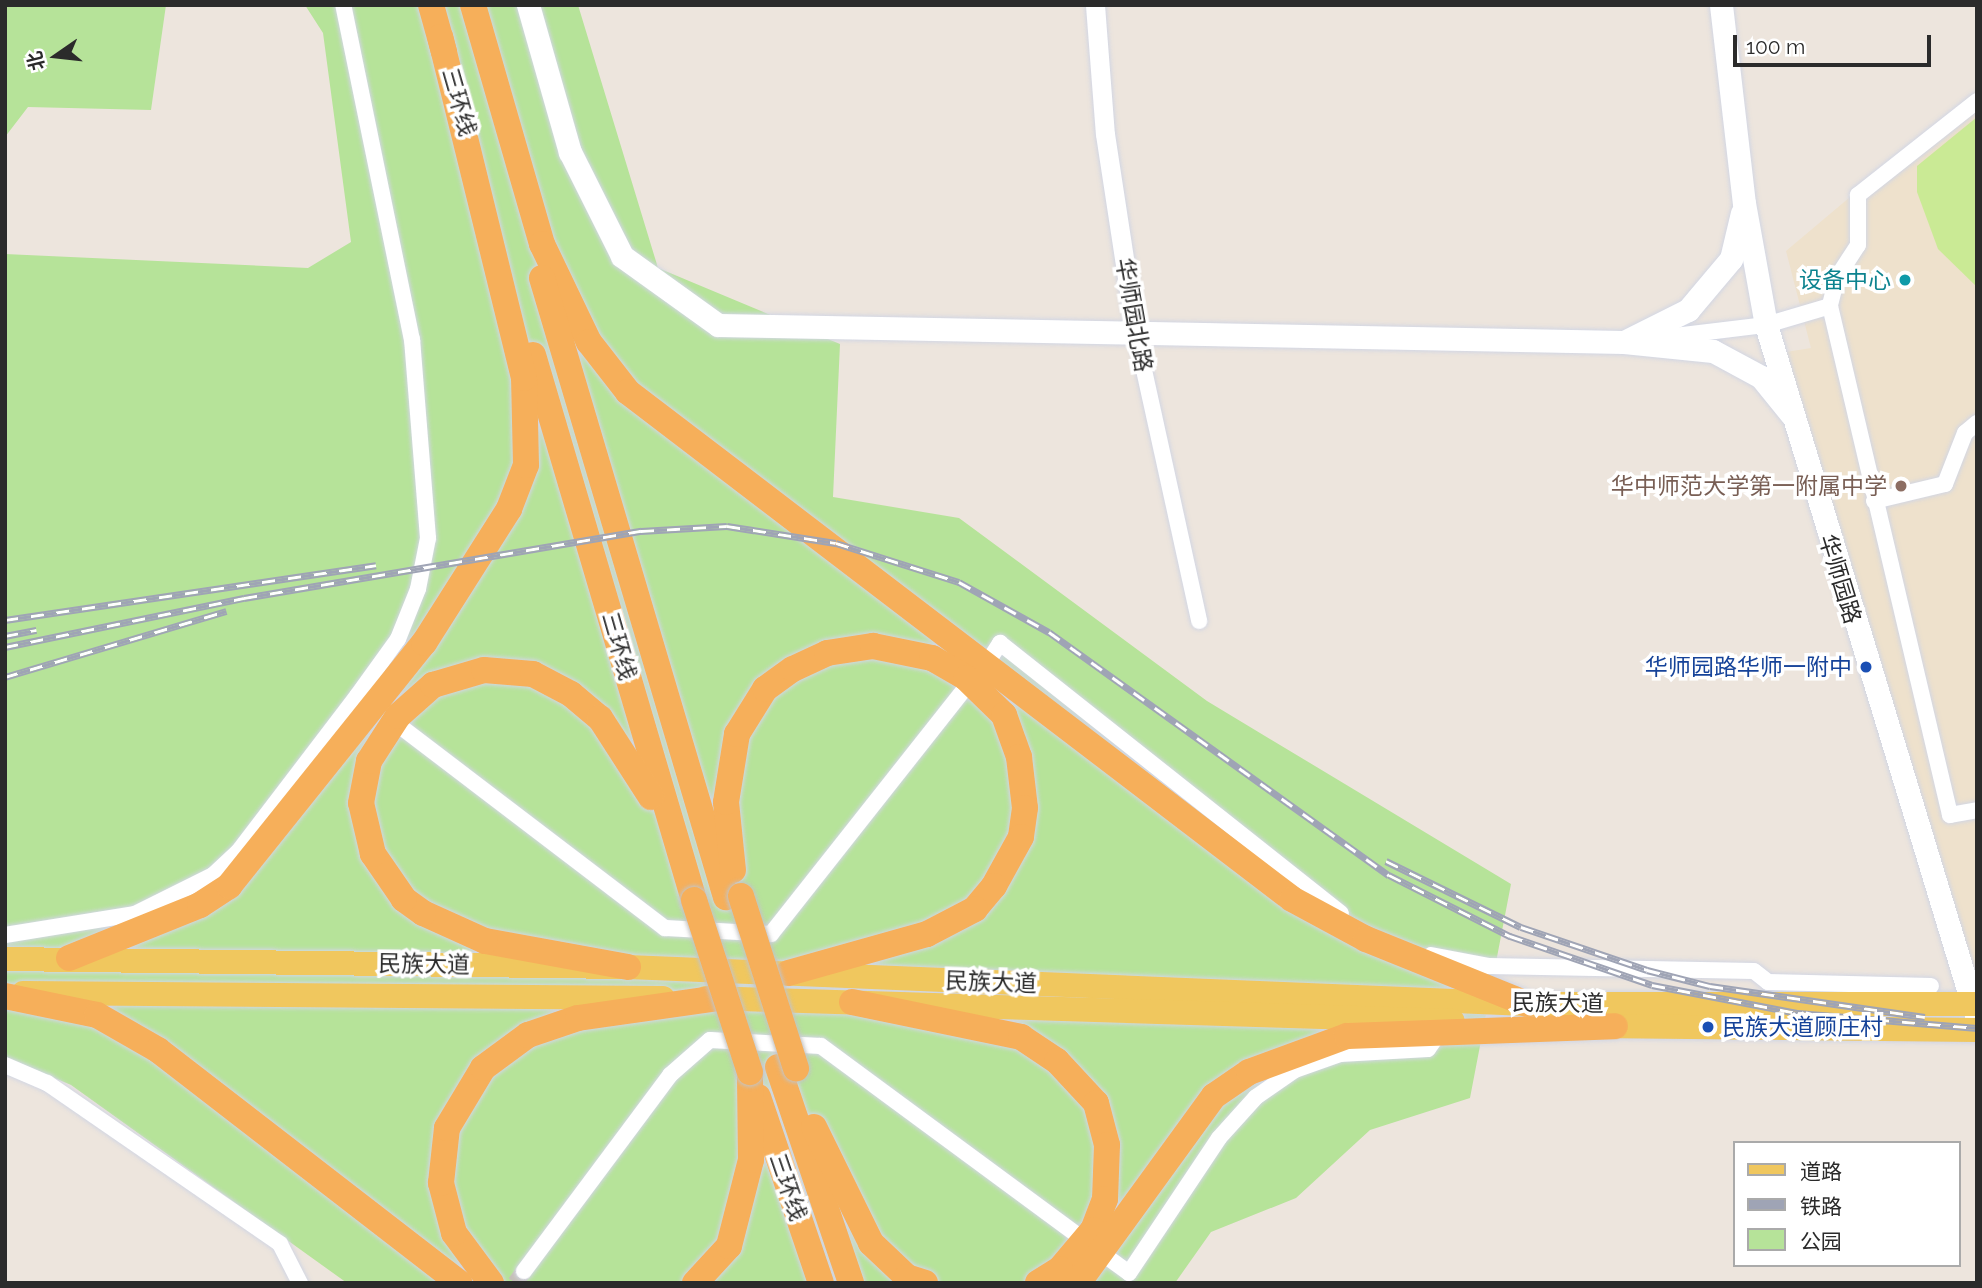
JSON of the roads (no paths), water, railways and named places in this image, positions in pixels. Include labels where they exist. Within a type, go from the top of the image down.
[{"type":"highway","name":"三环线","points":[[431,5],[694,900],[821,1283]]},
{"type":"highway","name":"三环线","points":[[461,5],[787,1068],[850,1283]]},
{"type":"highway","points":[[473,5],[542,244],[733,870]]},
{"type":"highway","points":[[69,958],[200,905],[229,886],[424,643],[509,509],[526,465],[524,378],[440,37]]},
{"type":"highway","points":[[542,244],[589,342],[628,392],[684,437],[1292,899],[1366,939],[1527,1004]]},
{"type":"highway","points":[[734,897],[726,802],[737,734],[765,689],[793,669],[827,653],[873,646],[920,656],[966,678],[1004,715],[1019,757],[1025,808],[1021,837],[994,886],[975,909],[927,934],[788,973]]},
{"type":"highway","points":[[628,967],[485,942],[404,900],[373,854],[360,803],[369,761],[398,716],[433,685],[484,670],[533,674],[571,694],[600,718],[642,776],[694,900]]},
{"type":"highway","points":[[5,995],[97,1015],[158,1050],[460,1283]]},
{"type":"highway","points":[[491,1283],[454,1233],[441,1183],[447,1128],[483,1068],[528,1035],[578,1018],[718,998]]},
{"type":"highway","points":[[852,1002],[1021,1037],[1058,1061],[1096,1103],[1107,1145],[1105,1199],[1093,1230],[1060,1269],[1038,1283]]},
{"type":"highway","points":[[1078,1283],[1214,1096],[1249,1072],[1347,1036],[1615,1026]]},
{"type":"highway","points":[[787,1068],[871,1243],[908,1277],[925,1283]]},
{"type":"highway","points":[[695,1283],[729,1246],[751,1160],[750,1072]]},
{"type":"highway","points":[[814,1125],[866,1283]]},
{"type":"main road","points":[[528,5],[570,152],[622,256],[718,325],[1135,329],[1624,342],[1713,351],[1760,377],[1791,414]]},
{"type":"main road","name":"华师园路","points":[[1721,5],[1744,203],[1766,325],[1975,1009]]},
{"type":"main road","points":[[1624,342],[1688,310],[1731,259],[1744,203]]},
{"type":"main road","name":"民族大道","points":[[5,959],[628,967],[1527,1004],[1975,1009]]},
{"type":"main road","name":"民族大道","points":[[5,995],[718,998],[1615,1026],[1977,1030]]},
{"type":"street","points":[[5,935],[135,914],[213,875],[238,852],[361,698],[398,639],[428,558],[412,340],[343,5]]},
{"type":"street","name":"华师园北路","points":[[1095,5],[1105,134],[1135,329],[1199,621]]},
{"type":"street","points":[[1977,101],[1858,195],[1858,245],[1838,277],[1830,306],[1950,816],[1977,810]]},
{"type":"street","points":[[1624,342],[1766,325],[1830,306]]},
{"type":"street","points":[[1874,501],[1945,484],[1965,433],[1977,423]]},
{"type":"street","points":[[991,657],[1000,643],[1331,907],[1423,954],[1488,966],[1754,971],[1768,982],[1931,986]]},
{"type":"street","points":[[401,727],[665,928],[771,933],[965,688]]},
{"type":"street","points":[[1107,1256],[1129,1273],[1219,1138],[1256,1097],[1295,1070],[1340,1054],[1428,1049],[1439,1033]]},
{"type":"street","points":[[524,1271],[670,1075],[710,1040],[821,1046],[1077,1235]]},
{"type":"street","points":[[5,1065],[47,1083],[280,1244],[300,1283]]},
{"type":"tunnel","points":[[515,1283],[524,1271]]},
{"type":"railway","points":[[5,647],[244,598],[641,531],[727,526],[836,543],[959,582],[1049,632],[1389,875],[1510,936],[1652,985],[1798,1013],[1977,1028]]},
{"type":"railway","points":[[5,620],[376,565]]},
{"type":"railway","points":[[5,677],[226,611]]},
{"type":"railway","points":[[5,636],[36,630]]},
{"type":"railway","points":[[1386,861],[1521,927],[1647,970],[1710,986],[1925,1017]]},
{"type":"place","name":"设备中心","points":[[1905,280]]},
{"type":"place","name":"华中师范大学第一附属中学","points":[[1901,486]]},
{"type":"place","name":"华师园路华师一附中","points":[[1866,667]]},
{"type":"place","name":"民族大道顾庄村","points":[[1708,1027]]}]
